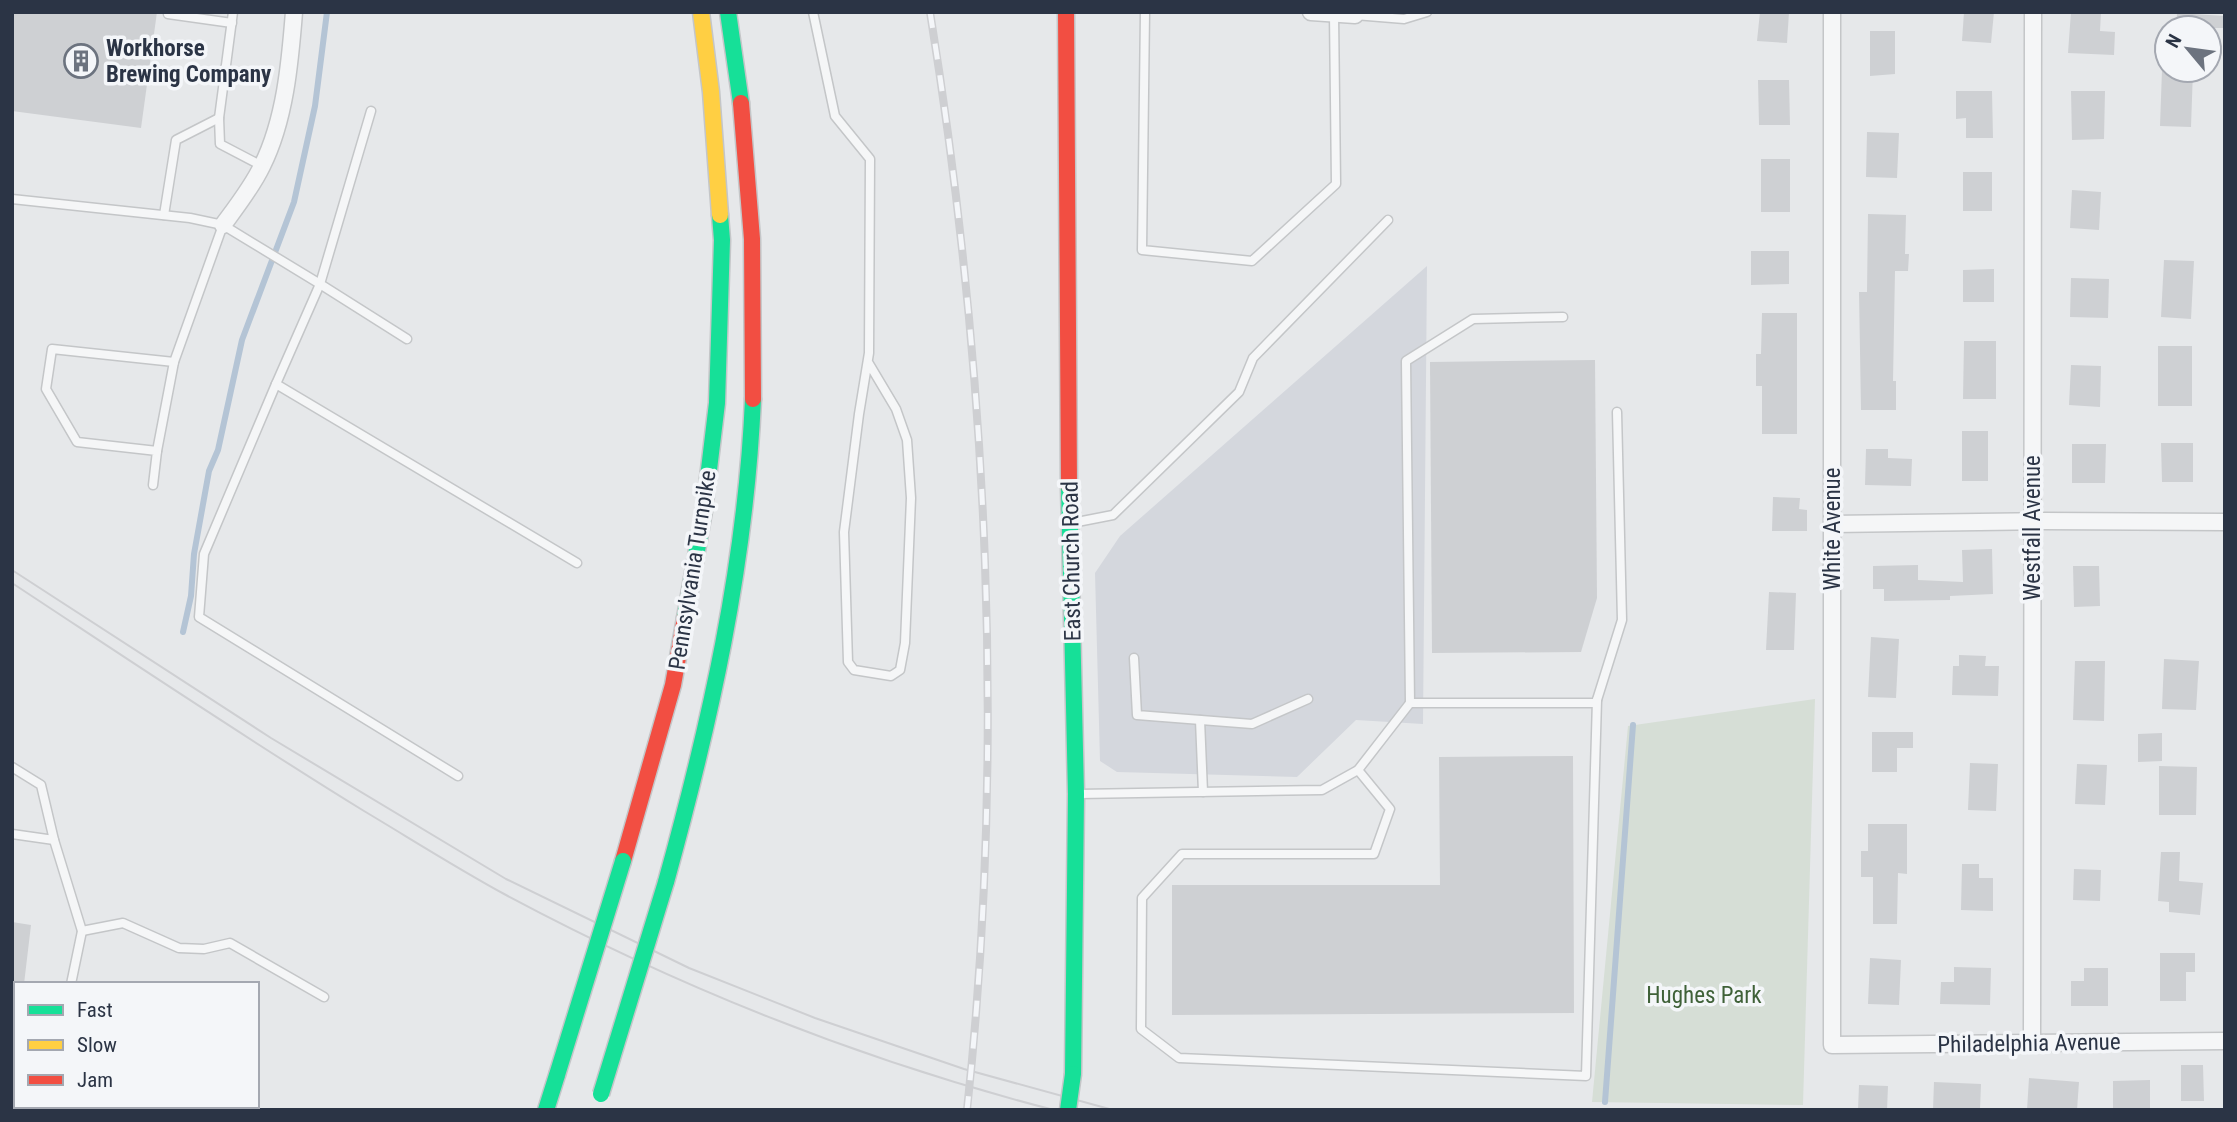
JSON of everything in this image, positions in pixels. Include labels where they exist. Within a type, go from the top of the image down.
[{"type":"main road","name":"Pennsylvania Turnpike","points":[[546,1110],[623,861],[673,685],[705,511],[716,403],[722,240],[711,92],[701,12]]},
{"type":"main road","name":"Pennsylvania Turnpike","points":[[599,1102],[666,882],[697,769],[736,577],[748,489],[754,400],[755,310],[744,119],[728,12]]},
{"type":"main road","name":"East Church Road","points":[[1066,12],[1069,524],[1076,794],[1073,1074],[1068,1110]]},
{"type":"street","points":[[223,225],[247,192],[269,150],[283,100],[294,12]]},
{"type":"street","points":[[1311,12],[1355,15]]},
{"type":"street","name":"White Avenue","points":[[1832,12],[1832,1045]]},
{"type":"street","name":"Westfall Avenue","points":[[2032,1043],[2033,12]]},
{"type":"street","points":[[1832,524],[2225,523]]},
{"type":"street","name":"Philadelphia Avenue","points":[[1832,1045],[2225,1041]]},
{"type":"lane","points":[[233,12],[219,118],[220,144],[262,166]]},
{"type":"lane","points":[[813,12],[835,116],[870,159],[868,362],[844,532],[848,662],[854,670],[891,676],[900,670],[905,643],[911,498],[907,440],[896,409],[868,362]]},
{"type":"lane","points":[[1144,12],[1142,250],[1252,261],[1336,184],[1334,14]]},
{"type":"lane","points":[[1355,15],[1404,19],[1427,12]]},
{"type":"lane","points":[[168,14],[232,23]]},
{"type":"lane","points":[[371,111],[320,284],[204,554],[199,617],[458,776]]},
{"type":"lane","points":[[164,215],[176,140],[219,118]]},
{"type":"lane","points":[[12,198],[164,215],[223,225],[407,339]]},
{"type":"lane","points":[[1069,524],[1113,515],[1239,392],[1254,358],[1388,220]]},
{"type":"lane","points":[[153,485],[174,362],[223,225]]},
{"type":"lane","points":[[1076,794],[1322,790],[1358,770],[1410,703],[1406,360],[1473,319],[1563,317]]},
{"type":"lane","points":[[158,451],[77,442],[46,389],[52,349],[174,362]]},
{"type":"lane","points":[[275,384],[577,563]]},
{"type":"lane","points":[[1358,770],[1390,809],[1374,854],[1182,854],[1142,898],[1141,1029],[1179,1058],[1586,1076],[1597,700],[1622,620],[1617,412]]},
{"type":"lane","points":[[1134,658],[1137,715],[1252,724],[1308,699]]},
{"type":"lane","points":[[1410,703],[1596,703],[1597,700]]},
{"type":"lane","points":[[1200,720],[1203,792]]},
{"type":"lane","points":[[12,767],[41,785],[54,840],[82,931],[71,982]]},
{"type":"lane","points":[[12,834],[54,840]]},
{"type":"lane","points":[[82,931],[123,923],[179,948],[204,949],[230,943],[324,997]]},
{"type":"shaded area","points":[[1427,266],[1423,724],[1356,720],[1297,777],[1117,772],[1100,761],[1095,573],[1120,536]]},
{"type":"green space","name":"Hughes Park","points":[[1815,699],[1803,1105],[1592,1102],[1628,726]]},
{"type":"building","name":"Workhorse Brewing Company","points":[[12,12],[157,12],[141,128],[12,111]]},
{"type":"building","points":[[1760,12],[1789,12],[1787,43],[1757,41]]},
{"type":"building","points":[[1964,12],[1994,12],[1991,43],[1962,41]]},
{"type":"building","points":[[2071,12],[2101,12],[2100,31],[2115,32],[2114,55],[2068,53]]},
{"type":"building","points":[[1870,31],[1895,31],[1895,74],[1870,76]]},
{"type":"building","points":[[1758,80],[1789,80],[1790,125],[1759,125]]},
{"type":"building","points":[[2162,84],[2193,84],[2191,127],[2160,126]]},
{"type":"building","points":[[1956,91],[1992,91],[1993,138],[1966,138],[1966,118],[1956,119]]},
{"type":"building","points":[[2071,91],[2105,91],[2104,139],[2072,140]]},
{"type":"building","points":[[1867,132],[1899,133],[1897,178],[1866,177]]},
{"type":"building","points":[[1761,159],[1790,159],[1790,212],[1761,212]]},
{"type":"building","points":[[1963,172],[1992,172],[1992,211],[1963,211]]},
{"type":"building","points":[[2072,190],[2101,192],[2099,230],[2070,228]]},
{"type":"building","points":[[1868,214],[1906,215],[1905,254],[1909,254],[1908,271],[1895,271],[1893,381],[1896,381],[1896,410],[1861,410],[1859,292],[1867,292]]},
{"type":"building","points":[[1751,251],[1789,251],[1789,284],[1751,285]]},
{"type":"building","points":[[2164,260],[2194,261],[2191,319],[2161,317]]},
{"type":"building","points":[[1994,269],[1994,302],[1963,302],[1963,270]]},
{"type":"building","points":[[2071,278],[2109,279],[2108,318],[2070,317]]},
{"type":"building","points":[[1762,313],[1797,313],[1797,434],[1762,434],[1762,386],[1756,386],[1756,354],[1761,354]]},
{"type":"building","points":[[1964,341],[1996,341],[1996,399],[1963,399]]},
{"type":"building","points":[[2158,346],[2192,346],[2192,406],[2158,406]]},
{"type":"building","points":[[1595,360],[1597,598],[1581,652],[1432,653],[1430,362]]},
{"type":"building","points":[[2071,365],[2101,366],[2100,407],[2069,405]]},
{"type":"building","points":[[1962,431],[1988,431],[1988,481],[1962,481]]},
{"type":"building","points":[[2161,443],[2193,443],[2193,482],[2162,482]]},
{"type":"building","points":[[2072,444],[2106,444],[2105,483],[2072,483]]},
{"type":"building","points":[[1866,449],[1888,449],[1888,458],[1912,459],[1911,486],[1865,485]]},
{"type":"building","points":[[1773,497],[1800,498],[1799,509],[1807,510],[1807,531],[1772,531]]},
{"type":"building","points":[[1992,549],[1993,594],[1950,596],[1950,600],[1884,601],[1884,589],[1873,589],[1873,566],[1918,565],[1918,580],[1963,582],[1962,550]]},
{"type":"building","points":[[2073,566],[2099,566],[2100,606],[2074,607]]},
{"type":"building","points":[[1769,592],[1796,593],[1794,650],[1766,650]]},
{"type":"building","points":[[1871,637],[1899,639],[1896,698],[1868,697]]},
{"type":"building","points":[[1959,655],[1986,656],[1985,666],[1999,666],[1998,696],[1952,695],[1953,666],[1959,666]]},
{"type":"building","points":[[2164,659],[2199,661],[2196,710],[2162,709]]},
{"type":"building","points":[[2075,661],[2105,661],[2104,721],[2073,720]]},
{"type":"building","points":[[1872,732],[1913,732],[1913,748],[1897,748],[1897,772],[1872,772]]},
{"type":"building","points":[[2162,733],[2162,761],[2138,762],[2138,734]]},
{"type":"building","points":[[1573,756],[1574,1013],[1172,1015],[1172,885],[1440,885],[1439,757]]},
{"type":"building","points":[[1970,763],[1998,764],[1996,811],[1968,810]]},
{"type":"building","points":[[2077,764],[2107,765],[2105,805],[2075,804]]},
{"type":"building","points":[[2159,766],[2197,767],[2196,815],[2159,815]]},
{"type":"building","points":[[1868,824],[1907,824],[1907,874],[1898,873],[1897,924],[1873,924],[1873,877],[1861,877],[1861,851],[1868,851]]},
{"type":"building","points":[[2161,852],[2180,852],[2179,881],[2203,883],[2200,915],[2169,912],[2169,902],[2158,901]]},
{"type":"building","points":[[1962,864],[1979,864],[1979,878],[1993,878],[1993,911],[1961,910]]},
{"type":"building","points":[[2074,869],[2101,870],[2100,901],[2073,900]]},
{"type":"building","points":[[12,922],[31,925],[24,982],[14,982],[12,995]]},
{"type":"building","points":[[2160,953],[2195,953],[2195,972],[2186,972],[2186,1001],[2160,1001]]},
{"type":"building","points":[[1870,958],[1901,960],[1899,1005],[1868,1004]]},
{"type":"building","points":[[1954,967],[1991,968],[1990,1005],[1940,1004],[1941,982],[1954,982]]},
{"type":"building","points":[[2084,968],[2108,968],[2108,1006],[2071,1006],[2071,981],[2084,981]]},
{"type":"building","points":[[2181,1065],[2203,1065],[2204,1101],[2181,1101]]},
{"type":"building","points":[[2029,1078],[2079,1082],[2077,1110],[2027,1110]]},
{"type":"building","points":[[2150,1080],[2150,1110],[2113,1110],[2113,1081]]},
{"type":"building","points":[[1934,1082],[1981,1084],[1980,1110],[1933,1110]]},
{"type":"building","points":[[1859,1085],[1888,1086],[1887,1110],[1858,1110]]},
{"type":"waterway","points":[[183,632],[191,596],[194,554],[209,471],[218,450],[242,340],[294,202],[315,106],[327,12]]},
{"type":"waterway","points":[[1605,1102],[1633,725]]},
{"type":"tram line","points":[[12,570],[271,738],[506,879],[689,968],[815,1018],[964,1069],[1113,1110]]},
{"type":"tram line","points":[[12,583],[364,811],[488,885],[572,929],[706,991],[843,1045],[983,1091],[1054,1110]]},
{"type":"railway","points":[[930,12],[966,284],[985,560],[988,698],[986,836],[979,973],[967,1110]]},
{"type":"traffic: fast","points":[[728,12],[741,103]]},
{"type":"traffic: fast","points":[[685,618],[704,511],[717,403],[722,240],[720,215]]},
{"type":"traffic: fast","points":[[666,882],[711,703],[734,582],[743,522],[753,399]]},
{"type":"traffic: fast","points":[[1069,486],[1076,794],[1073,1074]]},
{"type":"traffic: fast","points":[[557,1075],[623,861]]},
{"type":"traffic: fast","points":[[601,1094],[666,882]]},
{"type":"traffic: fast","points":[[1068,1110],[1073,1074]]},
{"type":"traffic: fast","points":[[546,1110],[557,1075]]},
{"type":"traffic: slow","points":[[701,12],[711,92],[720,215]]},
{"type":"traffic: jam","points":[[1066,12],[1069,486]]},
{"type":"traffic: jam","points":[[741,103],[752,239],[753,399]]},
{"type":"traffic: jam","points":[[623,861],[673,685],[685,618]]},
{"type":"place","name":"Workhorse Brewing Company","points":[[81,61]]}]
